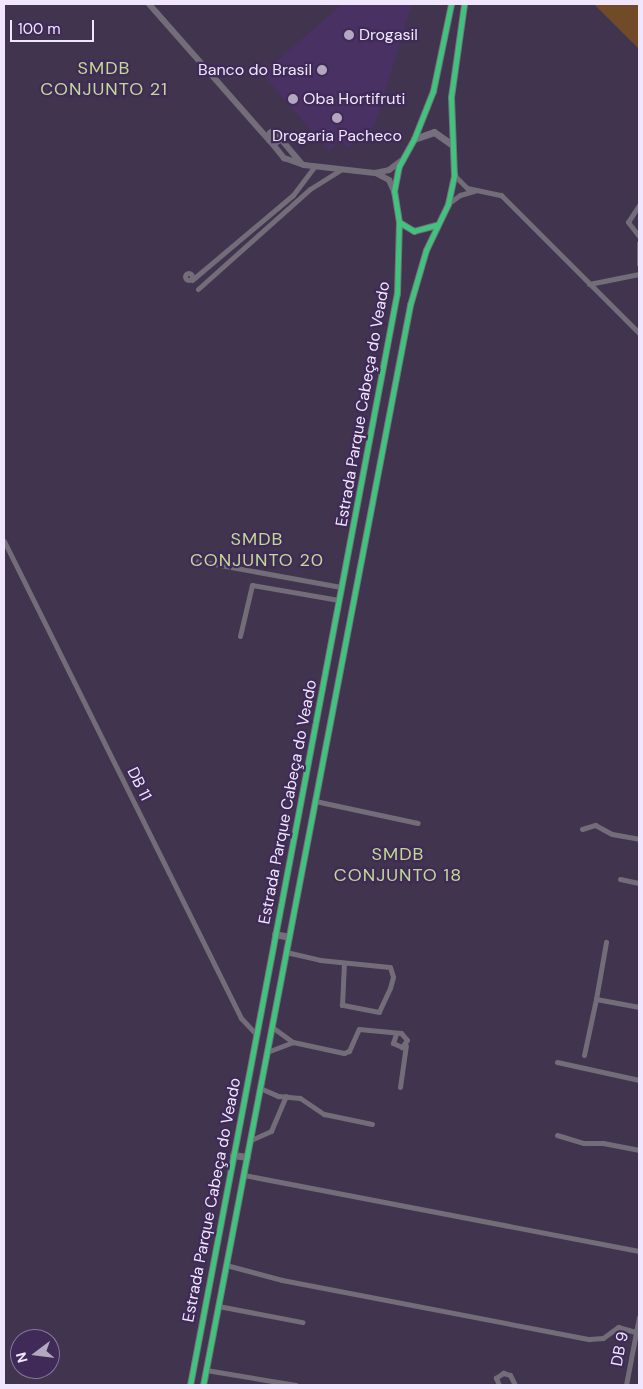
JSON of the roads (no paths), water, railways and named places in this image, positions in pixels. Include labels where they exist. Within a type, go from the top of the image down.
[{"type":"main road","points":[[394,191],[402,160],[414,139],[438,76],[452,4]]},
{"type":"main road","points":[[451,144],[452,76],[464,4]]},
{"type":"main road","points":[[414,139],[434,132],[451,144]]},
{"type":"main road","name":"Estrada Parque Cabeça do Veado","points":[[203,1385],[410,305],[436,225],[448,204],[454,175],[451,144]]},
{"type":"main road","name":"Estrada Parque Cabeça do Veado","points":[[190,1385],[397,293],[400,222],[394,191]]},
{"type":"main road","points":[[400,222],[414,231],[436,225]]},
{"type":"main road","points":[[275,934],[289,937]]},
{"type":"main road","points":[[232,1158],[247,1157]]},
{"type":"main road","points":[[232,1158],[246,1165]]},
{"type":"street","points":[[149,4],[284,158],[304,165],[375,173],[386,177],[394,191]]},
{"type":"street","points":[[251,121],[272,132],[278,132],[293,157],[304,165]]},
{"type":"street","points":[[270,141],[272,132]]},
{"type":"street","points":[[270,141],[280,138]]},
{"type":"street","points":[[375,173],[389,170],[402,160]]},
{"type":"street","points":[[200,274],[189,274],[186,280],[192,280],[200,274],[293,195],[315,166]]},
{"type":"street","points":[[198,289],[310,189],[341,169]]},
{"type":"street","points":[[454,175],[461,184],[475,191],[501,196],[639,333]]},
{"type":"street","points":[[448,204],[460,194],[475,191]]},
{"type":"street","points":[[639,205],[628,217],[628,222],[639,236]]},
{"type":"street","points":[[639,244],[639,264]]},
{"type":"street","points":[[589,284],[639,274]]},
{"type":"street","name":"DB 11","points":[[4,541],[241,1018],[256,1034]]},
{"type":"street","points":[[198,561],[341,587]]},
{"type":"street","points":[[240,636],[252,585],[339,600]]},
{"type":"street","points":[[315,801],[418,823]]},
{"type":"street","points":[[582,829],[595,825],[612,834],[639,839]]},
{"type":"street","points":[[620,879],[639,883]]},
{"type":"street","points":[[584,1055],[606,942]]},
{"type":"street","points":[[286,952],[344,963],[382,965],[392,969],[390,988],[379,1012],[342,1005],[344,963]]},
{"type":"street","points":[[596,999],[639,1007]]},
{"type":"street","points":[[272,1027],[293,1042],[344,1053],[349,1051],[359,1029],[406,1035],[400,1087]]},
{"type":"street","points":[[396,1034],[394,1043],[402,1047],[406,1044]]},
{"type":"street","points":[[267,1052],[293,1042]]},
{"type":"street","points":[[557,1062],[639,1080]]},
{"type":"street","points":[[260,1088],[300,1098],[324,1114],[372,1124]]},
{"type":"street","points":[[250,1140],[271,1131],[286,1096]]},
{"type":"street","points":[[557,1135],[584,1143],[610,1144],[639,1150]]},
{"type":"street","points":[[244,1175],[639,1251]]},
{"type":"street","points":[[226,1265],[282,1280],[589,1339],[604,1338],[618,1327],[636,1332]]},
{"type":"street","points":[[218,1306],[302,1322]]},
{"type":"street","name":"DB 9","points":[[626,1385],[636,1346],[639,1317]]},
{"type":"street","points":[[206,1370],[296,1385]]},
{"type":"street","points":[[499,1385],[496,1378],[503,1373],[510,1376],[515,1385]]},
{"type":"place","name":"Drogasil","points":[[349,35]]},
{"type":"place","name":"Banco do Brasil","points":[[322,70]]},
{"type":"place","name":"Oba Hortifruti","points":[[293,99]]},
{"type":"place","name":"Drogaria Pacheco","points":[[337,118]]},
{"type":"district","name":"SMDB CONJUNTO 21","points":[[104,79]]},
{"type":"district","name":"SMDB CONJUNTO 20","points":[[257,550]]},
{"type":"district","name":"SMDB CONJUNTO 18","points":[[398,865]]}]
